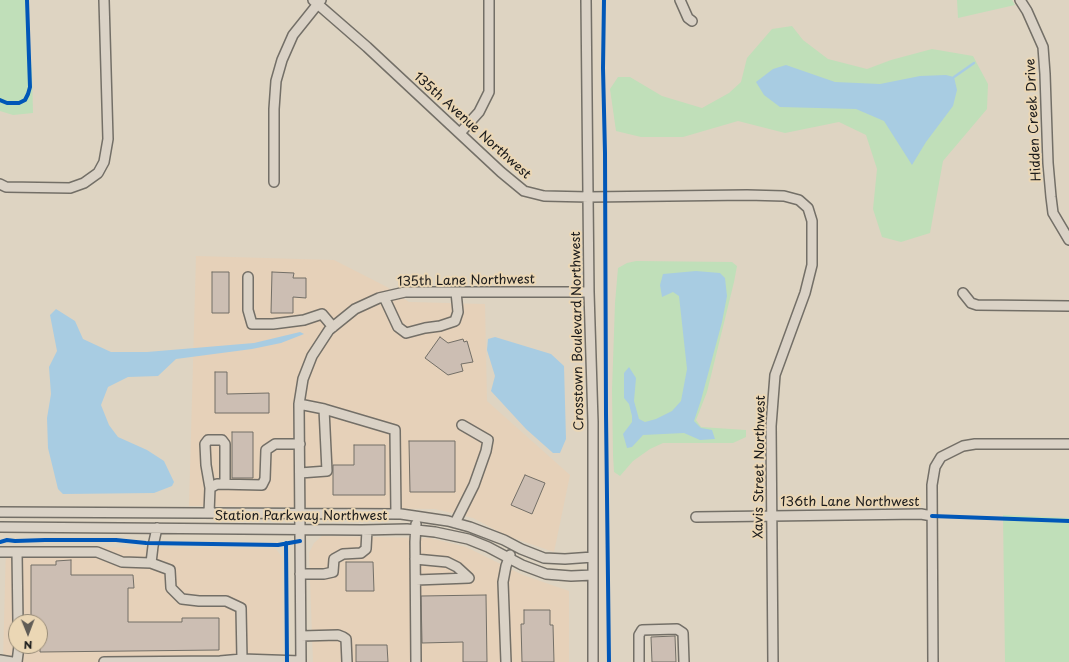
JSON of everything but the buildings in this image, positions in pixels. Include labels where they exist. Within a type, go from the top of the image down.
[{"type":"street","points":[[0,184],[6,187],[70,188],[84,183],[98,173],[104,162],[108,139],[104,0]]},
{"type":"street","points":[[460,133],[479,112],[489,92],[489,0]]},
{"type":"street","name":"Crosstown Boulevard Northwest","points":[[586,0],[589,292],[593,422],[593,662]]},
{"type":"street","points":[[680,0],[688,18],[692,21]]},
{"type":"street","name":"Hidden Creek Drive","points":[[1020,0],[1043,47],[1048,163],[1053,213],[1069,240]]},
{"type":"street","points":[[274,182],[274,109],[276,80],[282,60],[293,35],[318,1]]},
{"type":"street","name":"135th Avenue Northwest","points":[[318,1],[501,172],[524,191],[544,196],[588,197],[784,196],[799,200],[808,208]]},
{"type":"street","name":"Xavis Street Northwest","points":[[773,662],[771,426],[776,375],[805,293],[812,265],[812,221],[808,208]]},
{"type":"street","points":[[248,277],[248,310],[252,324],[273,324],[304,320],[322,314],[331,329]]},
{"type":"street","name":"135th Lane Northwest","points":[[301,661],[299,404],[302,379],[312,356],[331,329],[355,309],[384,297],[405,292],[589,292]]},
{"type":"street","points":[[384,297],[398,327],[406,333],[440,326],[455,321],[458,312],[456,292]]},
{"type":"street","points":[[963,293],[970,303],[977,305],[1069,306]]},
{"type":"street","points":[[299,404],[324,409],[395,430],[396,514]]},
{"type":"street","points":[[300,473],[327,471],[324,409]]},
{"type":"street","points":[[455,523],[474,485],[486,451],[488,440],[462,425]]},
{"type":"street","points":[[209,513],[210,488],[206,464],[206,444],[208,440],[222,440],[226,444],[225,484]]},
{"type":"street","points":[[210,488],[218,484],[262,485],[265,479],[266,450],[275,444],[300,444]]},
{"type":"street","points":[[933,662],[932,485],[935,467],[941,457],[963,446],[975,444],[1069,444]]},
{"type":"street","name":"Station Parkway Northwest","points":[[0,512],[396,514],[455,523],[470,527],[544,558],[565,559],[593,557]]},
{"type":"street","name":"136th Lane Northwest","points":[[696,517],[921,514],[932,516]]},
{"type":"street","points":[[416,662],[415,559],[417,517]]},
{"type":"street","name":"Station Parkway Northwest","points":[[0,528],[416,530],[435,532],[468,539],[488,547],[522,565],[546,574],[571,576],[593,575]]},
{"type":"street","points":[[151,563],[157,528]]},
{"type":"street","points":[[300,574],[324,574],[333,572],[334,559],[343,554],[361,553],[366,548],[367,530]]},
{"type":"street","points":[[506,662],[503,582],[514,546]]},
{"type":"street","points":[[0,552],[97,552],[122,562],[151,563],[170,570],[171,588],[182,599],[199,601],[226,601],[241,608],[242,659]]},
{"type":"street","points":[[17,552],[18,614]]},
{"type":"street","points":[[415,559],[447,562],[457,567],[469,578],[416,580]]},
{"type":"street","points":[[639,662],[638,635],[642,630],[677,629],[684,633],[684,662]]},
{"type":"street","points":[[301,636],[343,637],[346,639],[347,662]]},
{"type":"street","points":[[104,662],[220,661],[242,659],[301,661]]},
{"type":"street","points":[[0,660],[12,662]]},
{"type":"shaded area","points":[[196,256],[334,260],[387,287],[409,302],[485,304],[487,401],[570,475],[554,552],[507,536],[473,518],[435,509],[189,506]]},
{"type":"shaded area","points":[[322,536],[430,538],[466,547],[523,575],[569,591],[569,662],[313,662],[309,553],[314,543]]},
{"type":"shaded area","points":[[6,546],[276,549],[282,557],[283,662],[3,662]]},
{"type":"green space","points":[[0,0],[26,0],[32,72],[33,113],[13,115],[0,111]]},
{"type":"green space","points":[[957,0],[1012,0],[1015,5],[958,18]]},
{"type":"green space","points":[[792,26],[803,40],[828,59],[867,69],[891,60],[932,49],[973,56],[988,84],[987,109],[943,161],[930,233],[901,242],[882,237],[873,209],[877,169],[866,135],[839,122],[785,133],[738,121],[683,137],[641,137],[616,131],[610,89],[618,77],[630,77],[662,96],[702,108],[729,93],[741,82],[747,58],[772,29]]},
{"type":"green space","points":[[636,261],[732,262],[737,266],[707,392],[696,420],[701,427],[746,430],[746,437],[733,443],[663,443],[650,449],[633,461],[620,476],[614,472],[613,455],[612,390],[615,303],[618,268],[627,263]]},
{"type":"green space","points":[[1003,515],[1069,518],[1069,662],[1005,662]]},
{"type":"water","points":[[786,65],[835,82],[880,84],[920,76],[946,75],[954,77],[957,90],[953,106],[926,142],[912,165],[884,121],[856,109],[780,107],[764,95],[756,82],[773,69]]},
{"type":"water","points":[[696,271],[720,273],[725,278],[727,296],[722,322],[694,421],[701,428],[712,430],[715,439],[700,440],[684,433],[643,435],[632,447],[627,448],[623,434],[632,422],[632,416],[629,404],[624,398],[624,373],[629,367],[636,378],[634,401],[639,419],[645,422],[656,419],[672,411],[681,401],[687,369],[679,296],[673,292],[662,297],[660,285],[663,274]]},
{"type":"water","points":[[56,309],[75,321],[83,339],[111,352],[147,352],[254,343],[300,332],[304,334],[281,343],[252,349],[176,359],[158,376],[128,377],[108,387],[101,405],[109,425],[118,437],[147,450],[164,461],[174,482],[172,486],[154,493],[63,494],[58,489],[48,448],[47,418],[51,394],[49,367],[57,351],[50,315]]},
{"type":"water","points":[[495,337],[551,354],[564,366],[566,439],[560,453],[553,453],[526,429],[491,391],[495,376],[487,350],[488,339]]},
{"type":"waterway","points":[[954,77],[974,63]]},
{"type":"cycle path","points":[[0,100],[7,103],[19,103],[25,100],[30,87],[27,0]]},
{"type":"cycle path","points":[[604,0],[603,68],[609,662]]},
{"type":"cycle path","points":[[932,516],[1069,521]]},
{"type":"cycle path","points":[[0,542],[7,540],[116,540],[146,543],[278,545],[300,541]]},
{"type":"cycle path","points":[[286,543],[287,662]]}]
